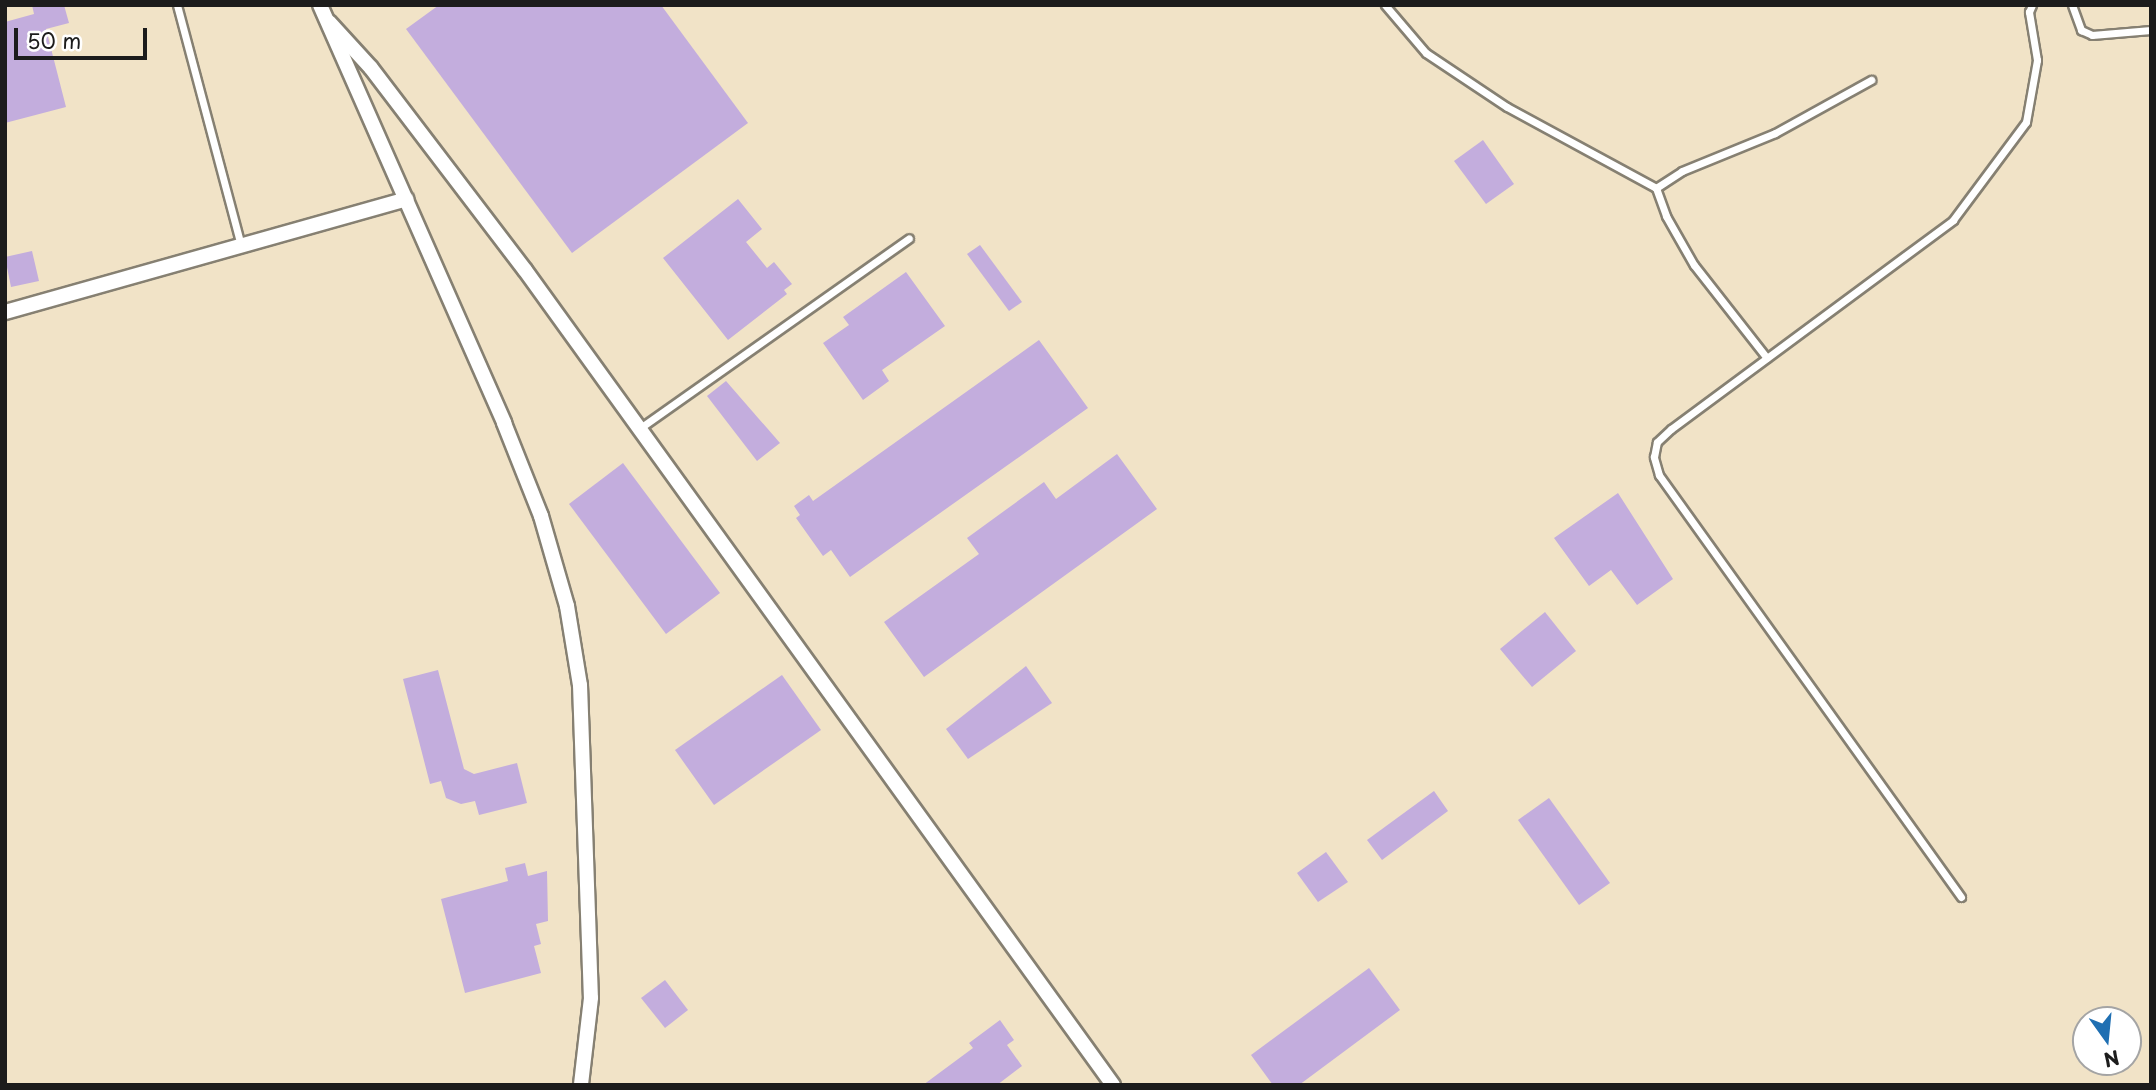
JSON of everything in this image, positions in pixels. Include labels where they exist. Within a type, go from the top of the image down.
[{"type":"street","points":[[320,5],[541,516],[567,606],[580,685],[591,998],[581,1085]]},
{"type":"street","points":[[329,22],[411,118],[640,428],[1107,1082]]},
{"type":"street","points":[[5,312],[406,199]]},
{"type":"lane","points":[[177,5],[241,246]]},
{"type":"lane","points":[[1385,5],[1426,53],[1507,107],[1656,188],[1694,265],[1767,358]]},
{"type":"lane","points":[[1961,897],[1659,475],[1654,457],[1657,442],[1767,358],[1871,285],[1953,220],[1995,169],[2026,122],[2037,61],[2029,12],[2032,5]]},
{"type":"lane","points":[[2072,5],[2081,30],[2092,35],[2151,30]]},
{"type":"lane","points":[[1656,188],[1682,171],[1775,133],[1871,80]]},
{"type":"lane","points":[[640,428],[909,238]]},
{"type":"building","points":[[32,5],[64,5],[69,23],[46,29],[66,107],[5,123],[5,22],[34,14]]},
{"type":"building","points":[[439,5],[661,5],[748,123],[572,253],[406,29]]},
{"type":"building","points":[[1483,140],[1514,184],[1486,204],[1454,161]]},
{"type":"building","points":[[738,199],[762,229],[746,242],[767,268],[774,262],[792,284],[784,290],[787,294],[728,340],[663,258]]},
{"type":"building","points":[[980,245],[1022,302],[1009,311],[967,254]]},
{"type":"building","points":[[32,251],[39,281],[11,287],[5,257]]},
{"type":"building","points":[[906,272],[945,326],[882,370],[889,381],[863,400],[823,343],[849,325],[843,317]]},
{"type":"building","points":[[1039,340],[1088,408],[850,577],[831,550],[823,556],[796,518],[800,515],[794,506],[809,495],[813,501]]},
{"type":"building","points":[[726,381],[780,443],[757,461],[707,396]]},
{"type":"building","points":[[1117,454],[1157,509],[924,677],[884,622],[979,554],[967,538],[1044,482],[1056,499]]},
{"type":"building","points":[[623,463],[720,593],[666,634],[569,504]]},
{"type":"building","points":[[1618,493],[1673,579],[1637,605],[1611,570],[1589,586],[1554,538]]},
{"type":"building","points":[[1545,612],[1576,651],[1532,687],[1500,649]]},
{"type":"building","points":[[1026,666],[1052,703],[968,759],[946,729]]},
{"type":"building","points":[[438,670],[464,769],[474,774],[517,763],[527,803],[479,815],[475,801],[461,804],[446,798],[441,781],[430,784],[403,679]]},
{"type":"building","points":[[782,675],[821,730],[714,805],[675,750]]},
{"type":"building","points":[[1434,791],[1448,811],[1382,860],[1367,840]]},
{"type":"building","points":[[1549,798],[1610,883],[1579,905],[1518,820]]},
{"type":"building","points":[[1326,852],[1348,882],[1318,902],[1297,873]]},
{"type":"building","points":[[525,863],[528,876],[547,871],[548,921],[536,924],[541,944],[534,946],[541,973],[465,993],[441,899],[508,881],[505,868]]},
{"type":"building","points":[[1369,968],[1400,1010],[1299,1085],[1273,1085],[1251,1055]]},
{"type":"building","points":[[665,980],[688,1010],[665,1028],[641,998]]},
{"type":"building","points":[[1000,1020],[1014,1040],[1007,1045],[1022,1066],[997,1085],[923,1085],[973,1048],[969,1043]]}]
